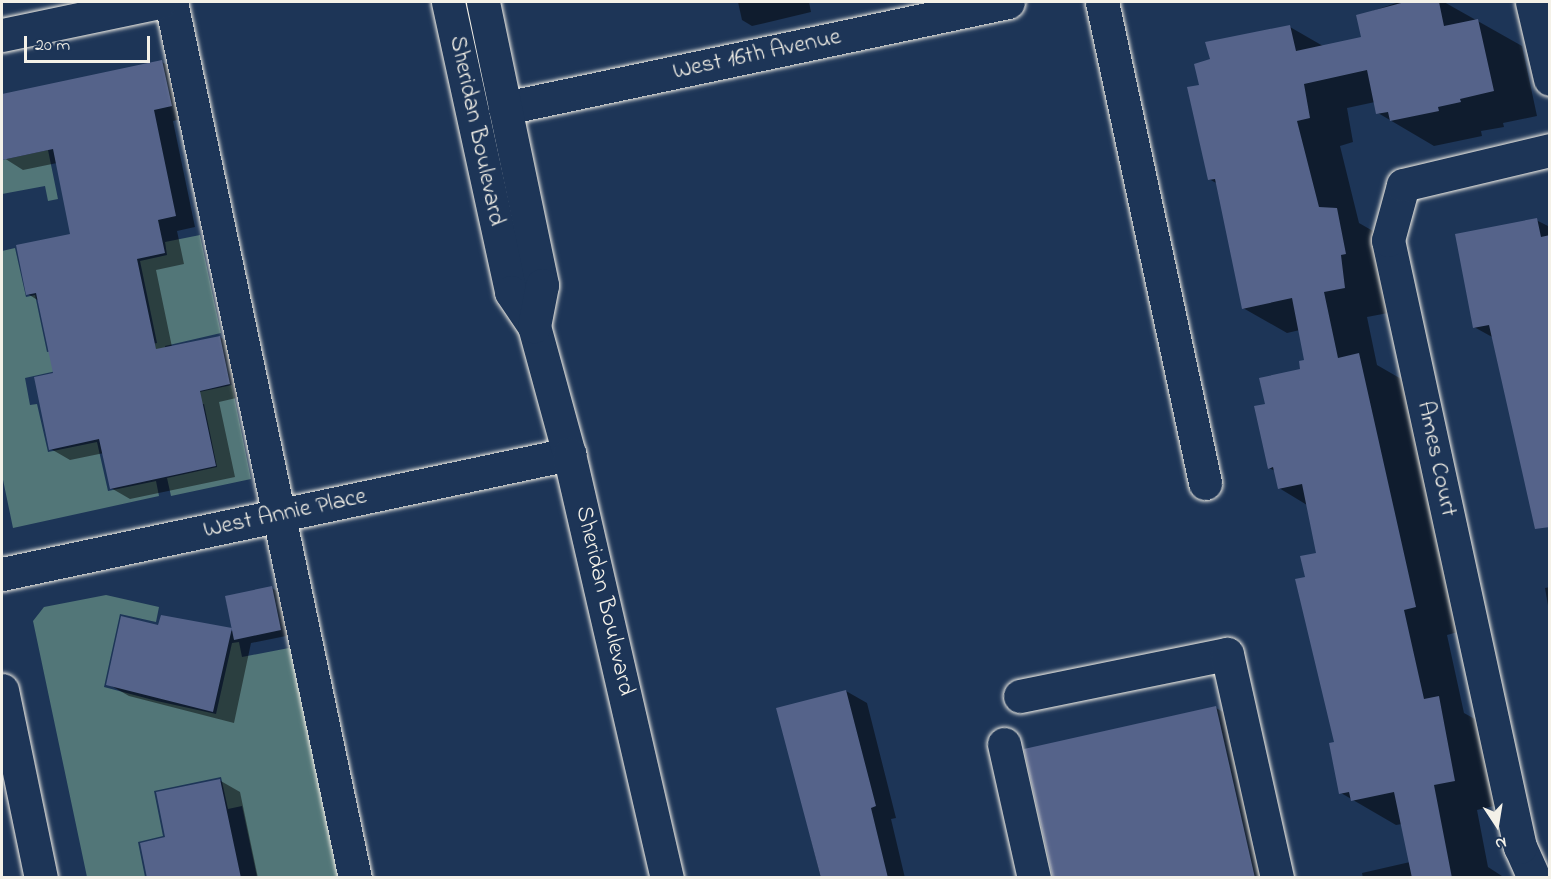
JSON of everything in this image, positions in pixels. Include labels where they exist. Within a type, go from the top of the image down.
[{"type":"street","points":[[2,35],[160,2]]},
{"type":"street","points":[[171,2],[355,878]]},
{"type":"street","name":"Sheridan Boulevard","points":[[448,2],[511,292],[534,326],[569,454],[667,878]]},
{"type":"street","name":"Sheridan Boulevard","points":[[483,2],[542,285],[534,326]]},
{"type":"street","name":"West 16th Avenue","points":[[505,108],[1008,2]]},
{"type":"street","points":[[1102,2],[1204,483]]},
{"type":"street","points":[[1532,2],[1550,79]]},
{"type":"street","name":"Ames Court","points":[[1534,878],[1520,847],[1388,240],[1403,185],[1550,150]]},
{"type":"street","name":"West Annie Place","points":[[2,574],[569,454]]},
{"type":"street","points":[[1020,696],[1227,654],[1277,878]]},
{"type":"street","points":[[2,690],[41,878]]},
{"type":"street","points":[[1004,744],[1034,878]]},
{"type":"green space","points":[[48,150],[58,199],[48,201],[45,186],[2,194],[2,160]]},
{"type":"green space","points":[[200,235],[221,333],[165,346],[176,397],[232,385],[251,479],[171,496],[167,478],[217,467],[204,404],[138,418],[124,350],[157,343],[140,261],[167,255],[165,242]]},
{"type":"green space","points":[[15,248],[26,297],[35,295],[47,352],[79,345],[83,365],[25,378],[30,405],[37,404],[48,452],[97,442],[108,491],[156,481],[159,496],[13,528],[2,475],[2,251]]},
{"type":"green space","points":[[106,595],[159,607],[156,622],[120,614],[104,687],[216,714],[232,643],[239,642],[242,657],[294,647],[340,878],[257,877],[242,806],[228,809],[221,777],[154,791],[163,836],[138,842],[145,877],[87,877],[33,621],[44,607]]},
{"type":"building","points":[[1405,2],[1439,2],[1444,26],[1478,19],[1494,91],[1438,107],[1439,111],[1390,121],[1388,112],[1376,114],[1367,70],[1304,84],[1310,118],[1297,121],[1319,207],[1337,208],[1346,254],[1341,255],[1345,288],[1324,292],[1338,358],[1359,353],[1416,607],[1404,610],[1424,699],[1439,696],[1455,781],[1434,785],[1452,878],[1412,878],[1394,792],[1351,801],[1349,792],[1339,794],[1329,743],[1334,742],[1295,579],[1305,577],[1300,556],[1316,553],[1302,484],[1278,489],[1273,467],[1268,469],[1254,406],[1265,404],[1259,378],[1300,369],[1299,361],[1304,360],[1292,298],[1242,309],[1215,179],[1208,180],[1187,87],[1199,85],[1194,64],[1210,59],[1205,42],[1290,25],[1296,51],[1361,37],[1356,15]]},
{"type":"building","points":[[162,60],[172,106],[154,110],[176,216],[158,220],[165,253],[137,259],[156,349],[220,336],[230,384],[200,391],[216,466],[110,489],[99,439],[49,450],[34,377],[53,373],[36,293],[26,295],[16,245],[70,234],[53,149],[2,160],[2,94]]},
{"type":"building","points":[[1537,218],[1541,237],[1550,235],[1550,527],[1535,529],[1489,325],[1473,328],[1455,234]]},
{"type":"building","points":[[272,586],[281,630],[234,640],[225,596]]},
{"type":"building","points":[[161,615],[232,628],[213,712],[106,685],[121,616],[158,625]]},
{"type":"building","points":[[846,690],[876,806],[871,808],[888,878],[821,878],[776,708]]},
{"type":"building","points":[[1216,706],[1255,878],[1053,878],[1024,749]]},
{"type":"building","points":[[220,779],[241,878],[147,878],[140,843],[165,837],[156,792]]}]
